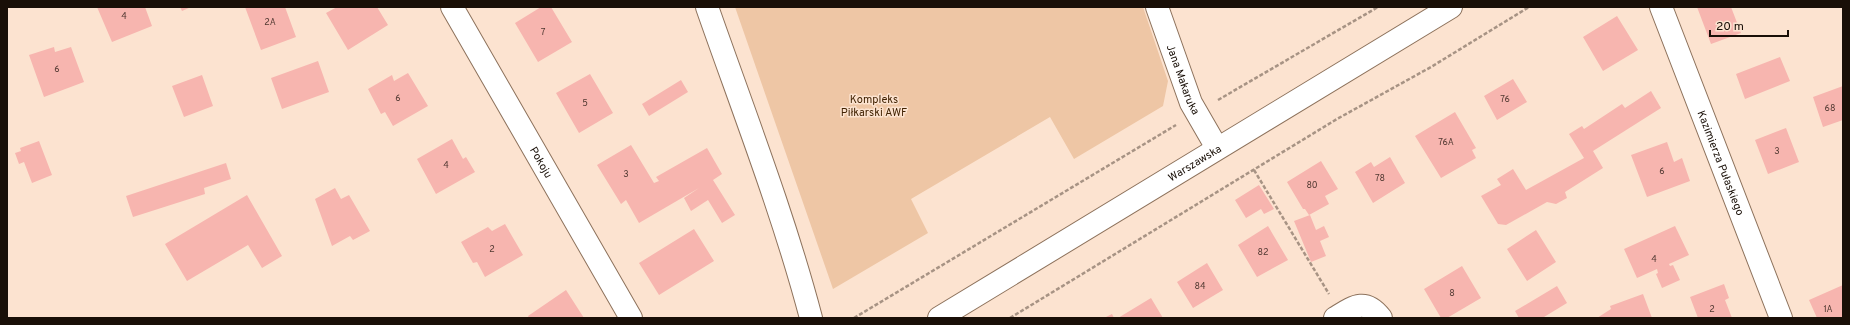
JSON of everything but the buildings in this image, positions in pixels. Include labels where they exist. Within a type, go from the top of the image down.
[{"type":"street","name":"Pokoju","points":[[452,7],[631,318]]},
{"type":"street","points":[[707,7],[784,228],[811,318]]},
{"type":"street","name":"Jana Makaruka","points":[[1157,7],[1191,103],[1217,148]]},
{"type":"street","name":"Warszawska","points":[[939,318],[1451,7]]},
{"type":"street","name":"Kazimierza Pułaskiego","points":[[1661,7],[1781,318]]},
{"type":"street","points":[[1338,316],[1363,304],[1371,308],[1381,318]]},
{"type":"path","points":[[854,318],[1197,112],[1378,7]]},
{"type":"path","points":[[1010,318],[1337,119],[1431,66],[1529,7]]},
{"type":"path","points":[[1254,170],[1338,316]]},
{"type":"green space","name":"Kompleks Piłkarski AWF","points":[[735,7],[1143,7],[1168,81],[1163,106],[1074,159],[1050,117],[911,199],[928,233],[833,289]]}]
